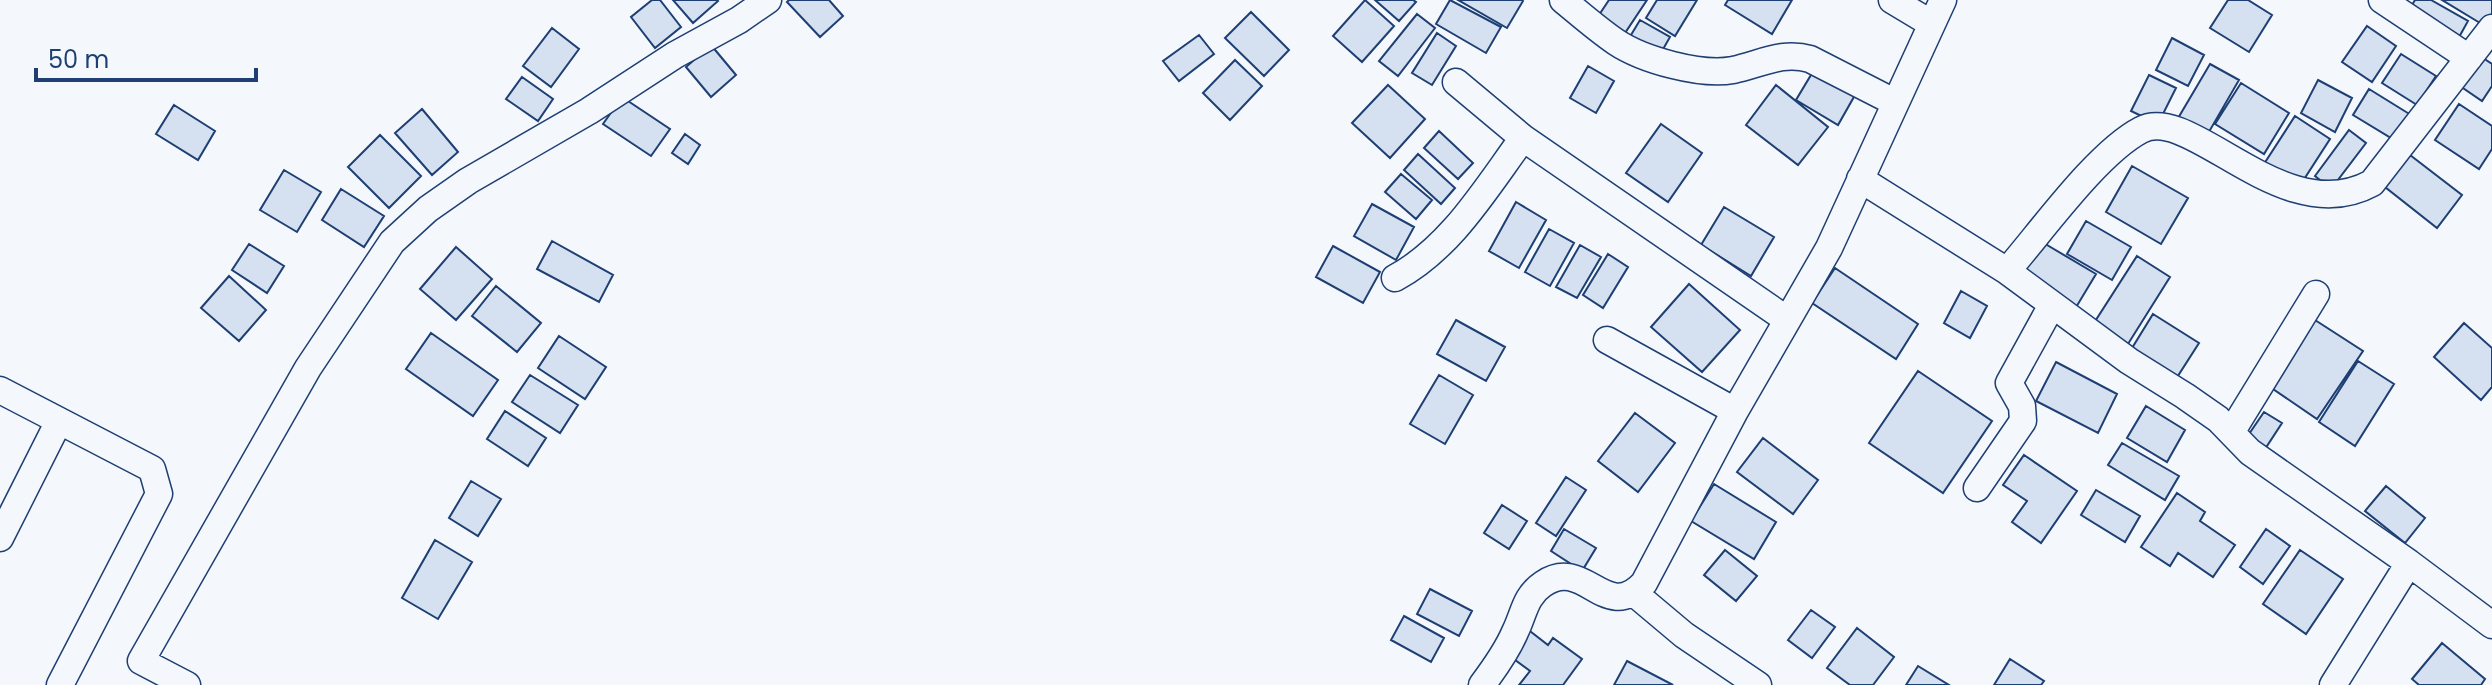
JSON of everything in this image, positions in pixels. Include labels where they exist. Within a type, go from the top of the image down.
[{"type":"street","points":[[187,685],[141,661],[308,368],[392,242],[428,209],[468,181],[589,111],[768,0]]},
{"type":"street","points":[[1563,0],[1619,44],[1645,56],[1696,70],[1731,71],[1784,55],[1797,55],[1894,102]]},
{"type":"street","points":[[1892,0],[1932,24]]},
{"type":"street","points":[[1482,685],[1515,633],[1530,596],[1543,584],[1569,577],[1615,597],[1625,598],[1634,593],[1650,572],[1735,411],[1814,275],[1943,0]]},
{"type":"street","points":[[2397,4],[2469,58]]},
{"type":"street","points":[[2007,271],[2096,168],[2124,141],[2144,128],[2177,130],[2298,191],[2325,194],[2356,192],[2372,183],[2492,28]]},
{"type":"street","points":[[1456,82],[1523,138],[1786,319]]},
{"type":"street","points":[[1395,278],[1415,268],[1432,253],[1469,211],[1523,138]]},
{"type":"street","points":[[1860,179],[2007,271],[2129,361],[2185,396],[2232,431],[2250,452],[2492,625]]},
{"type":"street","points":[[2232,431],[2316,294]]},
{"type":"street","points":[[1977,488],[2023,421],[2022,406],[2009,383],[2052,305]]},
{"type":"street","points":[[1607,340],[1735,411]]},
{"type":"street","points":[[0,390],[152,469],[159,494],[60,685]]},
{"type":"street","points":[[0,538],[59,421]]},
{"type":"street","points":[[2333,685],[2409,563]]},
{"type":"street","points":[[1634,593],[1684,635],[1758,685]]},
{"type":"building","points":[[652,0],[660,0],[681,27],[655,48],[631,17]]},
{"type":"building","points":[[673,0],[717,0],[718,1],[693,23]]},
{"type":"building","points":[[829,0],[843,16],[820,37],[787,2]]},
{"type":"building","points":[[1365,0],[1394,26],[1362,62],[1333,36]]},
{"type":"building","points":[[1375,0],[1413,0],[1416,2],[1399,21]]},
{"type":"building","points":[[1450,0],[1501,27],[1486,53],[1436,24]]},
{"type":"building","points":[[1458,0],[1522,0],[1523,1],[1507,28]]},
{"type":"building","points":[[1609,0],[1647,0],[1623,36],[1597,18]]},
{"type":"building","points":[[1657,0],[1697,0],[1675,36],[1646,18]]},
{"type":"building","points":[[1728,0],[1792,0],[1772,34],[1725,5]]},
{"type":"building","points":[[2228,0],[2248,0],[2272,15],[2249,52],[2210,28]]},
{"type":"building","points":[[2415,0],[2431,0],[2468,21],[2458,39],[2409,10]]},
{"type":"building","points":[[2442,0],[2492,0],[2492,15],[2485,26]]},
{"type":"building","points":[[1251,12],[1289,50],[1264,76],[1225,38]]},
{"type":"building","points":[[1417,14],[1435,28],[1398,76],[1379,61]]},
{"type":"building","points":[[1640,20],[1670,37],[1658,58],[1628,40]]},
{"type":"building","points":[[2367,26],[2396,46],[2372,82],[2342,62]]},
{"type":"building","points":[[552,28],[579,49],[551,87],[523,66]]},
{"type":"building","points":[[1437,33],[1456,46],[1432,85],[1412,73]]},
{"type":"building","points":[[1199,35],[1214,54],[1179,81],[1163,61]]},
{"type":"building","points":[[2172,38],[2204,55],[2188,86],[2156,70]]},
{"type":"building","points":[[711,45],[736,75],[711,97],[686,67]]},
{"type":"building","points":[[2401,54],[2436,76],[2417,105],[2382,83]]},
{"type":"building","points":[[2480,56],[2492,64],[2492,86],[2482,101],[2460,86]]},
{"type":"building","points":[[1235,60],[1262,86],[1230,120],[1203,93]]},
{"type":"building","points":[[2210,64],[2239,80],[2206,137],[2177,120]]},
{"type":"building","points":[[1588,66],[1614,81],[1596,113],[1570,98]]},
{"type":"building","points":[[1814,70],[1855,95],[1838,125],[1796,100]]},
{"type":"building","points":[[2149,75],[2176,88],[2158,124],[2131,111]]},
{"type":"building","points":[[522,77],[553,99],[538,121],[506,99]]},
{"type":"building","points":[[2318,80],[2352,98],[2335,132],[2301,113]]},
{"type":"building","points":[[2241,83],[2289,113],[2264,154],[2215,124]]},
{"type":"building","points":[[1388,85],[1425,119],[1390,158],[1352,123]]},
{"type":"building","points":[[1776,85],[1828,127],[1798,165],[1746,125]]},
{"type":"building","points":[[2369,89],[2411,115],[2396,141],[2353,115]]},
{"type":"building","points":[[622,97],[670,129],[651,156],[603,124]]},
{"type":"building","points":[[2459,104],[2492,126],[2492,149],[2479,169],[2435,140]]},
{"type":"building","points":[[174,105],[215,131],[198,160],[156,134]]},
{"type":"building","points":[[422,109],[458,152],[432,175],[395,133]]},
{"type":"building","points":[[2295,116],[2330,139],[2299,187],[2264,164]]},
{"type":"building","points":[[1661,124],[1702,153],[1668,202],[1626,173]]},
{"type":"building","points":[[2349,130],[2366,143],[2331,189],[2315,176]]},
{"type":"building","points":[[1439,131],[1473,163],[1458,179],[1424,148]]},
{"type":"building","points":[[685,134],[700,145],[688,164],[672,153]]},
{"type":"building","points":[[380,135],[421,176],[389,208],[348,167]]},
{"type":"building","points":[[1418,154],[1455,188],[1441,204],[1404,170]]},
{"type":"building","points":[[2410,155],[2462,195],[2437,228],[2385,187]]},
{"type":"building","points":[[2132,166],[2188,198],[2161,244],[2106,212]]},
{"type":"building","points":[[284,170],[321,192],[297,232],[260,210]]},
{"type":"building","points":[[1401,174],[1432,200],[1416,219],[1385,192]]},
{"type":"building","points":[[341,189],[384,216],[364,247],[322,220]]},
{"type":"building","points":[[1516,202],[1546,220],[1519,268],[1489,251]]},
{"type":"building","points":[[1372,204],[1414,227],[1396,260],[1354,236]]},
{"type":"building","points":[[1724,207],[1774,237],[1751,276],[1701,245]]},
{"type":"building","points":[[2086,221],[2131,247],[2112,280],[2067,254]]},
{"type":"building","points":[[1549,229],[1574,243],[1550,286],[1525,272]]},
{"type":"building","points":[[552,241],[613,275],[599,302],[537,269]]},
{"type":"building","points":[[2042,242],[2096,274],[2075,309],[2021,277]]},
{"type":"building","points":[[249,244],[284,266],[267,293],[232,270]]},
{"type":"building","points":[[1580,245],[1601,257],[1577,298],[1556,287]]},
{"type":"building","points":[[1333,246],[1380,272],[1363,303],[1316,277]]},
{"type":"building","points":[[456,247],[492,279],[456,320],[420,289]]},
{"type":"building","points":[[1608,254],[1628,267],[1603,308],[1583,295]]},
{"type":"building","points":[[2137,256],[2170,277],[2128,344],[2094,323]]},
{"type":"building","points":[[1835,268],[1918,324],[1896,359],[1812,303]]},
{"type":"building","points":[[229,276],[266,310],[239,341],[201,308]]},
{"type":"building","points":[[1689,284],[1740,330],[1702,372],[1651,327]]},
{"type":"building","points":[[496,286],[541,323],[517,352],[472,316]]},
{"type":"building","points":[[1961,291],[1987,306],[1970,338],[1944,323]]},
{"type":"building","points":[[2153,314],[2199,343],[2174,382],[2129,353]]},
{"type":"building","points":[[1456,320],[1505,347],[1486,381],[1437,354]]},
{"type":"building","points":[[2315,320],[2363,351],[2317,419],[2270,387]]},
{"type":"building","points":[[2464,323],[2492,348],[2492,387],[2481,400],[2434,357]]},
{"type":"building","points":[[431,333],[498,380],[473,416],[406,369]]},
{"type":"building","points":[[559,336],[606,367],[585,399],[538,368]]},
{"type":"building","points":[[2358,361],[2394,384],[2355,446],[2319,422]]},
{"type":"building","points":[[2056,362],[2117,394],[2098,433],[2036,401]]},
{"type":"building","points":[[1918,371],[1992,421],[1943,493],[1869,443]]},
{"type":"building","points":[[530,375],[578,405],[560,433],[512,402]]},
{"type":"building","points":[[1439,375],[1473,395],[1445,444],[1410,424]]},
{"type":"building","points":[[2146,406],[2185,430],[2167,462],[2127,438]]},
{"type":"building","points":[[505,411],[546,438],[528,466],[487,439]]},
{"type":"building","points":[[2264,412],[2282,423],[2265,449],[2247,437]]},
{"type":"building","points":[[1635,413],[1675,443],[1638,492],[1598,461]]},
{"type":"building","points":[[1763,438],[1818,480],[1793,514],[1737,472]]},
{"type":"building","points":[[2122,443],[2179,476],[2165,500],[2108,465]]},
{"type":"building","points":[[2024,455],[2077,491],[2041,543],[2012,522],[2027,501],[2003,485]]},
{"type":"building","points":[[1566,477],[1586,490],[1556,536],[1536,523]]},
{"type":"building","points":[[471,481],[501,499],[478,536],[449,518]]},
{"type":"building","points":[[1714,484],[1776,522],[1754,559],[1691,521]]},
{"type":"building","points":[[2386,486],[2425,518],[2405,543],[2365,511]]},
{"type":"building","points":[[2096,490],[2140,516],[2125,542],[2081,515]]},
{"type":"building","points":[[2177,493],[2205,512],[2200,521],[2235,545],[2213,577],[2178,553],[2170,566],[2141,547]]},
{"type":"building","points":[[1502,505],[1527,521],[1509,549],[1484,533]]},
{"type":"building","points":[[1564,529],[1596,548],[1582,571],[1551,551]]},
{"type":"building","points":[[2266,529],[2290,546],[2263,584],[2240,567]]},
{"type":"building","points":[[435,540],[472,562],[438,619],[402,598]]},
{"type":"building","points":[[1725,550],[1757,576],[1736,601],[1704,575]]},
{"type":"building","points":[[2300,550],[2343,579],[2306,634],[2263,604]]},
{"type":"building","points":[[1430,589],[1472,611],[1459,636],[1417,614]]},
{"type":"building","points":[[1811,610],[1835,627],[1812,658],[1788,640]]},
{"type":"building","points":[[1404,616],[1444,638],[1431,662],[1391,640]]},
{"type":"building","points":[[1526,628],[1548,645],[1553,638],[1582,659],[1563,685],[1519,685],[1530,671],[1507,654]]},
{"type":"building","points":[[1857,628],[1894,657],[1873,685],[1850,685],[1827,668]]},
{"type":"building","points":[[2442,643],[2485,679],[2481,685],[2419,685],[2412,679]]},
{"type":"building","points":[[2010,659],[2044,681],[2041,685],[1994,685]]},
{"type":"building","points":[[1627,661],[1673,685],[1614,685]]},
{"type":"building","points":[[1918,666],[1949,685],[1906,685]]}]
